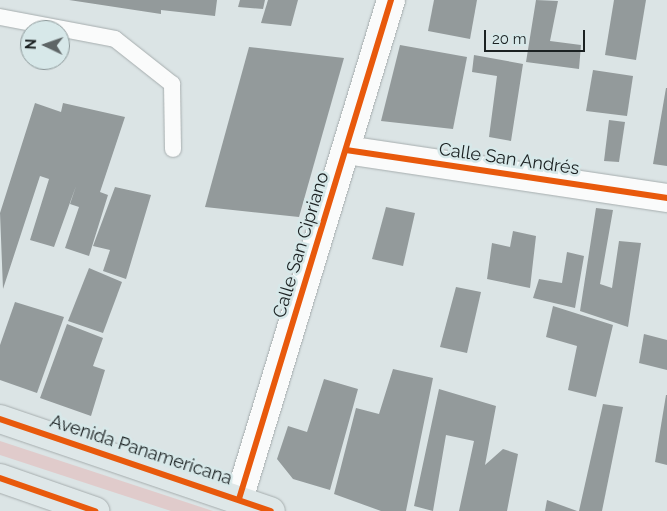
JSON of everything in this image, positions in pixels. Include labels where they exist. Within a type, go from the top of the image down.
[{"type":"main road","name":"Avenida Panamericana","points":[[0,420],[271,511]]},
{"type":"main road","points":[[0,478],[95,511]]},
{"type":"street","name":"Calle San Cipriano","points":[[239,499],[391,0]]},
{"type":"street","name":"Calle San Andrés","points":[[346,150],[667,198]]},
{"type":"lane","points":[[0,17],[115,39],[172,84],[173,149]]},
{"type":"shaded area","points":[[0,441],[213,511],[171,511],[0,455]]},
{"type":"building","points":[[69,0],[217,0],[215,16],[161,10],[161,14]]},
{"type":"building","points":[[240,0],[265,0],[263,9],[238,7]]},
{"type":"building","points":[[268,0],[298,0],[291,26],[261,23]]},
{"type":"building","points":[[434,0],[477,0],[470,39],[428,31]]},
{"type":"building","points":[[536,0],[558,1],[550,41],[581,45],[579,69],[526,62]]},
{"type":"building","points":[[614,0],[646,0],[636,60],[605,55]]},
{"type":"building","points":[[400,45],[467,57],[453,129],[381,121]]},
{"type":"building","points":[[249,47],[344,58],[299,217],[205,207]]},
{"type":"building","points":[[474,55],[523,64],[511,141],[489,137],[497,76],[472,72]]},
{"type":"building","points":[[593,70],[633,76],[627,116],[586,111]]},
{"type":"building","points":[[667,88],[667,166],[653,164]]},
{"type":"building","points":[[35,103],[61,112],[63,103],[125,117],[100,192],[108,195],[89,256],[65,248],[79,207],[70,204],[76,186],[54,247],[30,240],[49,179],[40,176],[3,289],[0,213]]},
{"type":"building","points":[[609,120],[625,122],[619,162],[604,161]]},
{"type":"building","points":[[115,187],[151,195],[126,279],[103,271],[110,250],[93,246]]},
{"type":"building","points":[[386,207],[415,213],[403,266],[372,259]]},
{"type":"building","points":[[596,208],[613,210],[600,284],[612,288],[619,241],[641,243],[628,327],[580,311]]},
{"type":"building","points":[[513,231],[536,236],[530,288],[487,279],[492,243],[510,247]]},
{"type":"building","points":[[567,252],[584,256],[575,308],[533,298],[539,279],[562,283]]},
{"type":"building","points":[[89,268],[122,282],[103,333],[68,321]]},
{"type":"building","points":[[456,287],[481,292],[467,353],[440,347]]},
{"type":"building","points":[[15,302],[64,317],[37,393],[0,380],[0,345]]},
{"type":"building","points":[[553,306],[613,325],[596,397],[568,390],[577,346],[546,337]]},
{"type":"building","points":[[67,324],[103,338],[93,366],[105,370],[91,416],[40,398]]},
{"type":"building","points":[[644,334],[667,340],[667,370],[639,363]]},
{"type":"building","points":[[393,369],[433,378],[406,511],[381,511],[334,494],[356,408],[379,414]]},
{"type":"building","points":[[324,379],[358,389],[330,490],[293,479],[277,459],[288,426],[307,432]]},
{"type":"building","points":[[439,389],[496,406],[485,465],[503,449],[518,454],[507,511],[459,511],[474,441],[446,435],[433,511],[414,506]]},
{"type":"building","points":[[667,395],[667,465],[655,462]]},
{"type":"building","points":[[603,404],[623,407],[602,511],[579,511]]},
{"type":"building","points":[[547,500],[577,511],[545,511]]},
{"type":"cycle path","points":[[239,499],[391,0]]},
{"type":"cycle path","points":[[346,150],[667,198]]},
{"type":"cycle path","points":[[0,419],[271,511]]},
{"type":"cycle path","points":[[0,478],[95,511]]}]
